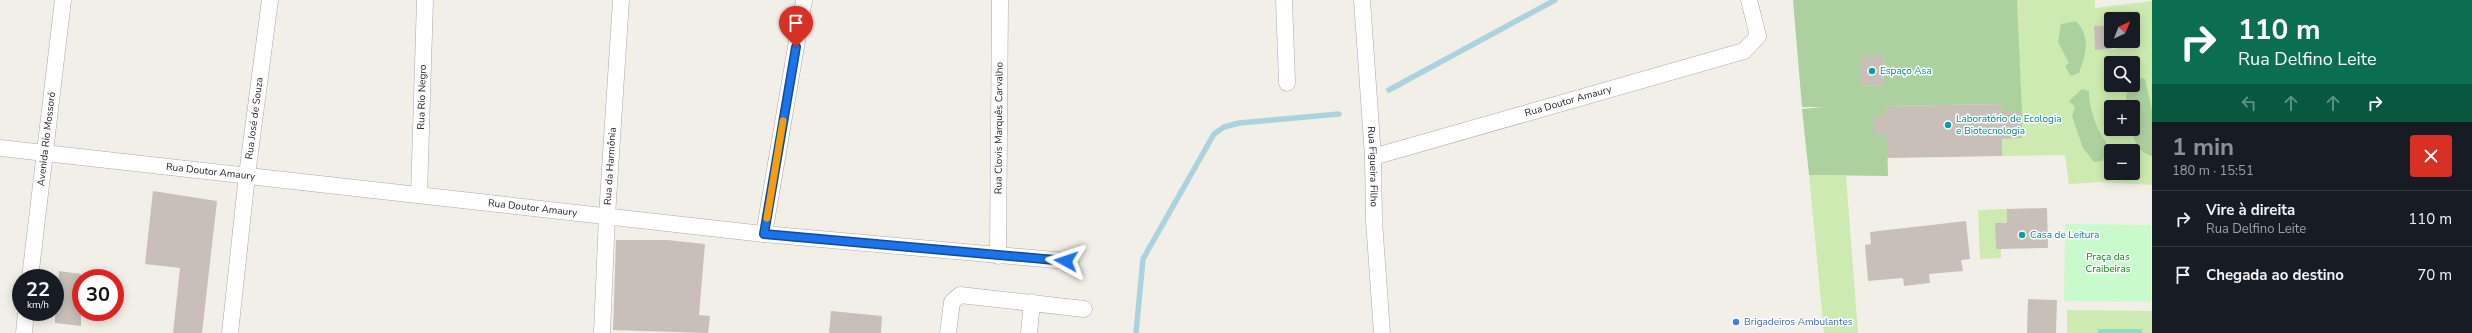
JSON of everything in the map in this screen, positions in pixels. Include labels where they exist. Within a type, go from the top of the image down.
[{"type":"street","name":"Avenida Rio Mossoró","points":[[31,269],[63,0]]},
{"type":"street","name":"Rua José de Souza","points":[[230,333],[247,175],[270,0]]},
{"type":"street","name":"Rua Rio Negro","points":[[419,194],[425,0]]},
{"type":"street","name":"Rua da Harmônia","points":[[602,333],[607,216],[621,0]]},
{"type":"street","points":[[764,234],[804,0]]},
{"type":"street","name":"Rua Clovis Marquês Carvalho","points":[[998,256],[1000,0]]},
{"type":"street","points":[[1284,0],[1287,83]]},
{"type":"street","name":"Rua Figueira Filho","points":[[1362,0],[1373,157],[1374,221],[1382,333]]},
{"type":"street","name":"Rua Doutor Amaury","points":[[1373,157],[1744,51],[1758,36],[1749,0]]},
{"type":"street","name":"Rua Doutor Amaury","points":[[0,148],[764,234],[1066,261]]},
{"type":"street","points":[[948,333],[952,302],[960,295],[1084,309]]},
{"type":"street","points":[[1029,333],[1032,302]]},
{"type":"street","points":[[24,333],[25,321]]},
{"type":"green space","points":[[1793,0],[2017,0],[2022,112],[2002,112],[2002,104],[1886,106],[1886,116],[1874,116],[1874,134],[1887,135],[1888,176],[1809,175],[1802,109],[1823,107],[1802,107]],"holes":[[[1884,56],[1883,86],[1860,85]]]},
{"type":"green space","points":[[2017,0],[2095,0],[2095,8],[2152,1],[2152,185],[2102,182],[2069,184],[2065,155],[2002,156],[2002,139],[2022,138]]},
{"type":"green space","points":[[2076,21],[2084,33],[2086,46],[2084,59],[2079,73],[2071,76],[2065,66],[2069,63],[2058,42],[2061,24]]},
{"type":"green space","points":[[2140,78],[2145,79],[2152,110],[2152,156],[2140,149],[2140,144],[2137,144],[2134,136],[2140,136],[2140,100],[2127,100],[2127,92],[2140,92]]},
{"type":"green space","points":[[2082,89],[2089,91],[2090,103],[2094,118],[2099,132],[2106,141],[2106,144],[2104,144],[2104,158],[2102,161],[2094,162],[2083,148],[2072,116],[2075,107],[2069,101]]},
{"type":"green space","points":[[1809,175],[1846,176],[1858,333],[1824,333]]},
{"type":"green space","points":[[2007,209],[2007,223],[1995,224],[1996,249],[2001,249],[2001,258],[1980,259],[1978,210]]},
{"type":"green space","name":"Praça das Craibeiras","points":[[2065,224],[2151,225],[2151,302],[2064,301]]},
{"type":"green space","points":[[2067,310],[2152,311],[2152,333],[2142,333],[2142,329],[2098,329],[2098,333],[2067,333]]},
{"type":"green space","points":[[2098,329],[2142,329],[2142,333],[2098,333]]},
{"type":"building","points":[[2104,25],[2104,48],[2111,49],[2095,50],[2094,26]]},
{"type":"building","name":"Espaço Asa","points":[[1861,55],[1884,56],[1883,86],[1860,85]]},
{"type":"building","name":"Laboratório de Ecologia e Biotecnologia","points":[[2002,104],[2002,112],[2022,112],[2022,138],[2002,139],[2002,156],[1887,158],[1887,135],[1874,135],[1874,116],[1886,116],[1886,106]]},
{"type":"building","points":[[153,191],[217,201],[202,333],[173,333],[180,268],[145,264]]},
{"type":"building","name":"Casa de Leitura","points":[[2047,208],[2048,248],[1996,249],[1995,223],[2007,223],[2007,209]]},
{"type":"building","points":[[1966,221],[1970,259],[1961,260],[1963,271],[1929,274],[1930,283],[1904,286],[1903,278],[1868,281],[1865,245],[1871,244],[1870,232]]},
{"type":"building","points":[[616,240],[667,240],[705,244],[699,315],[710,316],[708,333],[613,330]]},
{"type":"building","points":[[64,272],[72,273],[72,321],[81,321],[81,326],[55,323],[55,321],[64,321]]},
{"type":"building","points":[[2028,299],[2057,300],[2056,333],[2027,333]]},
{"type":"building","points":[[831,311],[882,316],[881,333],[829,333]]},
{"type":"waterway","points":[[1389,90],[1555,0]]},
{"type":"waterway","points":[[1136,333],[1143,259],[1214,134],[1224,127],[1239,123],[1339,114]]},
{"type":"slow traffic","points":[[767,218],[783,121]]},
{"type":"place","name":"Espaço Asa","points":[[1872,71]]},
{"type":"place","name":"Laboratório de Ecologia e Biotecnologia","points":[[1948,125]]},
{"type":"place","name":"Casa de Leitura","points":[[2022,235]]},
{"type":"place","name":"Brigadeiros Ambulantes","points":[[1736,322]]},
{"type":"route","points":[[796,47],[764,234],[1066,261]]}]
